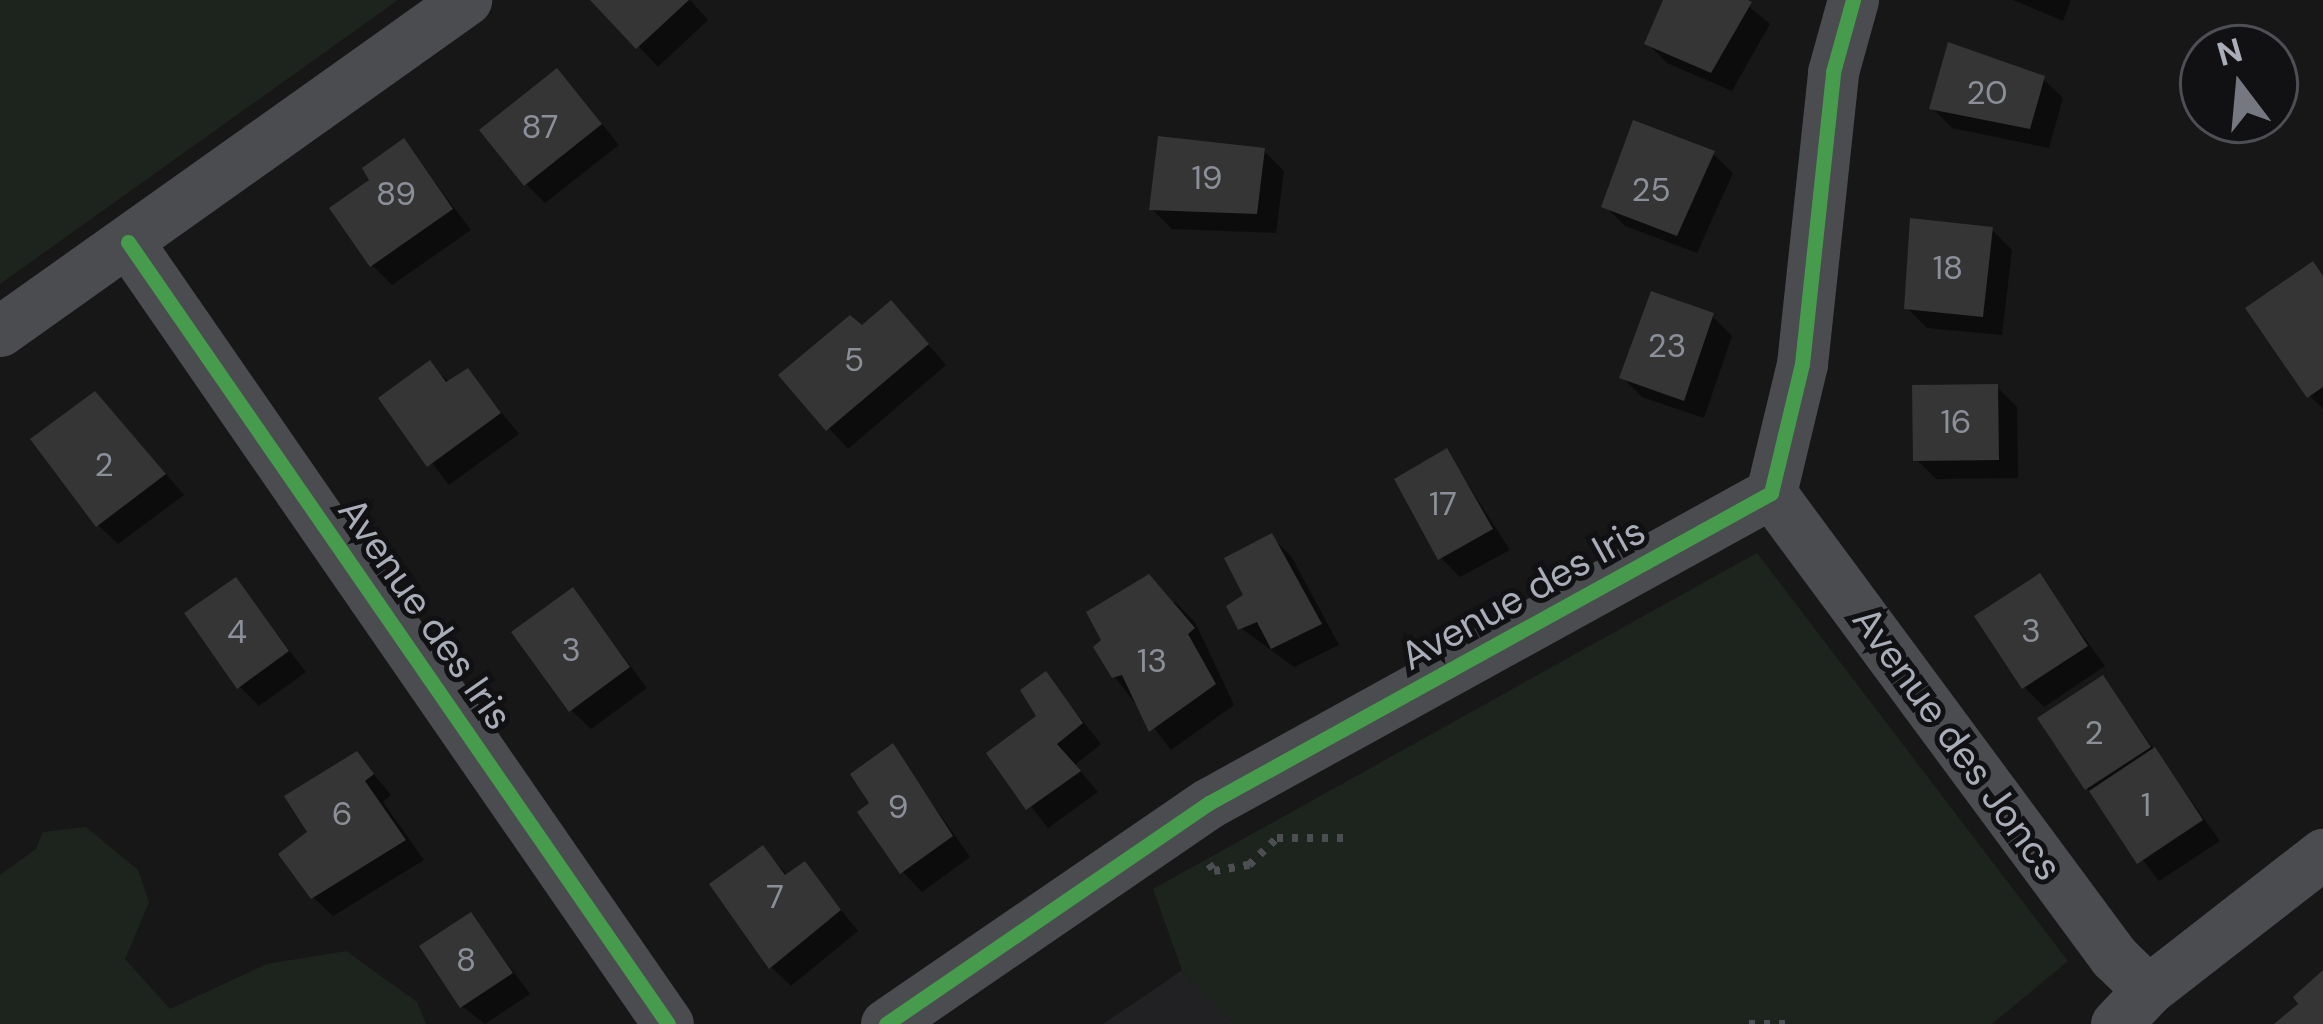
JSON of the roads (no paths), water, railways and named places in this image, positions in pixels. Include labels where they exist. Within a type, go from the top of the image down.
[{"type":"street","points":[[0,331],[466,0]]},
{"type":"street","points":[[1772,493],[1802,364],[1833,72],[1853,0]]},
{"type":"street","name":"Avenue des Iris","points":[[128,242],[668,1024]]},
{"type":"street","name":"Avenue des Iris","points":[[886,1024],[1181,823],[1772,493]]},
{"type":"street","name":"Avenue des Joncs","points":[[1772,493],[2114,957],[2132,1007]]},
{"type":"street","points":[[2132,1007],[2323,854]]}]
